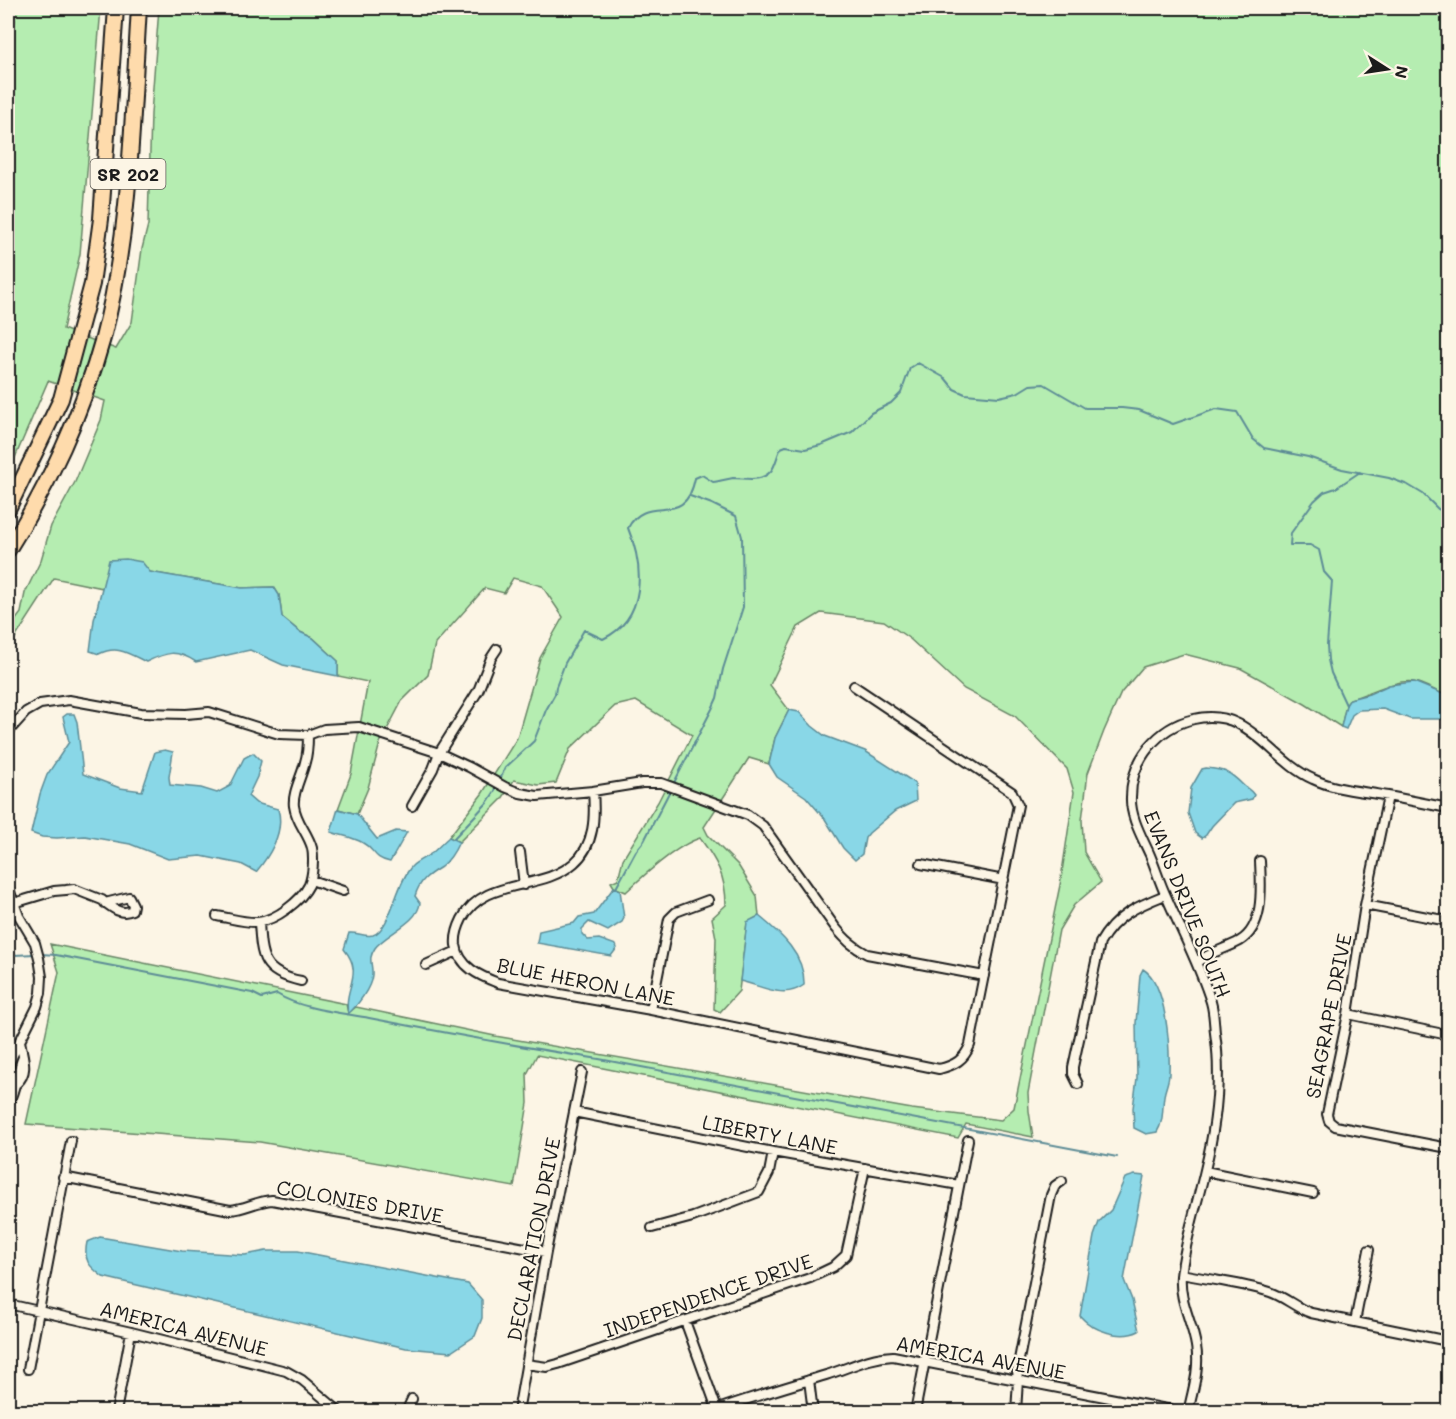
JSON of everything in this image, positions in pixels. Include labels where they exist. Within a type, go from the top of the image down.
[{"type":"highway","name":"SR 202","points":[[8,509],[61,399],[92,284],[101,219],[116,8]]},
{"type":"highway","name":"SR 202","points":[[8,550],[47,479],[82,402],[103,338],[122,241],[139,8]]},
{"type":"street","points":[[412,806],[433,769],[439,753],[478,691],[497,648]]},
{"type":"street","points":[[8,732],[26,712],[40,704],[69,700],[141,713],[209,712],[279,734],[308,735],[324,729],[359,727],[439,753],[505,787],[537,796],[593,791],[642,783],[661,783],[748,815],[763,826],[835,927],[856,949],[867,954],[984,976],[1018,805],[1012,792],[854,686]]},
{"type":"street","name":"EVANS DRIVE SOUTH","points":[[1188,1412],[1198,1364],[1196,1344],[1181,1291],[1182,1274],[1192,1214],[1205,1171],[1219,1092],[1219,1059],[1212,1005],[1197,962],[1165,895],[1142,839],[1130,800],[1137,766],[1145,752],[1164,732],[1178,725],[1194,719],[1231,720],[1246,727],[1311,779],[1346,789],[1449,808]]},
{"type":"street","points":[[217,916],[259,922],[277,915],[300,897],[310,880],[314,859],[312,849],[308,835],[297,819],[293,806],[306,760],[308,735]]},
{"type":"street","points":[[426,965],[457,951],[455,937],[468,907],[481,897],[494,891],[560,874],[575,862],[588,846],[593,831],[593,791]]},
{"type":"street","name":"SEAGRAPE DRIVE","points":[[1388,796],[1365,905],[1348,1014],[1327,1114],[1329,1121],[1335,1126],[1449,1148]]},
{"type":"street","points":[[520,852],[524,885]]},
{"type":"street","points":[[1197,962],[1212,952],[1242,940],[1251,928],[1257,916],[1260,901],[1260,861]]},
{"type":"street","points":[[921,864],[1004,880]]},
{"type":"street","points":[[310,880],[343,891]]},
{"type":"street","points":[[8,887],[19,916],[35,943],[42,977],[41,993],[36,1007],[8,1065]]},
{"type":"street","points":[[14,903],[54,891],[74,890],[105,903]]},
{"type":"street","points":[[1078,1084],[1073,1074],[1074,1066],[1100,944],[1110,927],[1128,912],[1165,895]]},
{"type":"street","points":[[651,1010],[669,919],[676,912],[708,900]]},
{"type":"street","points":[[1365,905],[1449,921]]},
{"type":"street","points":[[259,922],[261,951],[266,964],[289,978],[301,981]]},
{"type":"street","name":"BLUE HERON LANE","points":[[457,951],[463,962],[471,969],[481,976],[498,982],[651,1010],[939,1069],[955,1064],[966,1054],[970,1045],[984,976]]},
{"type":"street","points":[[1348,1014],[1449,1035]]},
{"type":"street","points":[[8,1104],[17,1083],[23,1057],[20,1041]]},
{"type":"street","name":"DECLARATION DRIVE","points":[[518,1412],[546,1252],[582,1072]]},
{"type":"street","name":"LIBERTY LANE","points":[[574,1112],[773,1152],[959,1185]]},
{"type":"street","points":[[915,1412],[968,1140]]},
{"type":"street","points":[[28,1369],[71,1142]]},
{"type":"street","points":[[652,1228],[693,1217],[759,1192],[769,1173],[773,1152]]},
{"type":"street","name":"INDEPENDENCE DRIVE","points":[[526,1364],[547,1367],[810,1278],[842,1261],[846,1255],[865,1168]]},
{"type":"street","points":[[1205,1171],[1313,1193]]},
{"type":"street","name":"COLONIES DRIVE","points":[[63,1177],[230,1209],[272,1200],[546,1252]]},
{"type":"street","points":[[1016,1412],[1017,1370],[1051,1195],[1055,1186],[1062,1181]]},
{"type":"street","points":[[1354,1322],[1369,1250]]},
{"type":"street","points":[[1182,1274],[1269,1292],[1291,1302],[1300,1310],[1449,1341]]},
{"type":"street","name":"AMERICA AVENUE","points":[[8,1304],[286,1371],[302,1380],[336,1410]]},
{"type":"street","points":[[685,1321],[713,1410]]},
{"type":"street","points":[[116,1412],[131,1332]]},
{"type":"street","name":"AMERICA AVENUE","points":[[713,1410],[879,1356],[892,1356],[1182,1412]]},
{"type":"street","points":[[809,1380],[813,1412]]},
{"type":"street","points":[[406,1412],[412,1399]]},
{"type":"green space","points":[[12,8],[101,8],[80,254],[63,329],[116,349],[132,322],[142,249],[148,225],[151,114],[159,8],[1448,8],[1448,696],[1414,682],[1390,685],[1350,699],[1346,705],[1341,727],[1240,668],[1184,654],[1143,667],[1121,693],[1088,773],[1082,820],[1084,852],[1101,882],[1074,905],[1059,930],[1028,1093],[1033,1137],[966,1124],[958,1138],[537,1055],[527,1074],[528,1103],[514,1187],[260,1142],[26,1124],[59,972],[50,944],[346,1004],[348,1013],[356,1007],[495,1036],[912,1109],[1001,1120],[1014,1108],[1060,885],[1074,792],[1067,769],[1015,716],[964,689],[910,639],[884,621],[821,613],[798,627],[770,685],[789,710],[775,738],[769,764],[749,758],[704,827],[708,835],[738,865],[757,896],[759,916],[747,923],[739,991],[720,1012],[714,1009],[716,938],[712,918],[726,905],[726,895],[719,869],[700,838],[671,854],[626,892],[614,887],[611,882],[618,879],[623,859],[658,802],[692,735],[636,701],[615,706],[570,749],[556,783],[538,785],[514,780],[502,799],[459,842],[449,837],[482,794],[517,738],[540,658],[563,617],[542,586],[513,578],[504,593],[485,588],[435,644],[428,675],[402,701],[380,743],[368,788],[357,814],[338,809],[351,774],[368,682],[338,676],[338,661],[313,638],[300,632],[282,617],[279,595],[274,587],[242,588],[149,572],[110,560],[103,588],[54,578],[8,649],[8,630],[21,613],[25,593],[41,560],[51,526],[75,482],[101,420],[105,401],[48,381],[8,474],[8,59],[15,20],[9,10]]},
{"type":"water","points":[[126,559],[142,562],[150,572],[242,588],[274,587],[279,595],[282,617],[300,632],[313,638],[338,661],[338,676],[283,665],[250,650],[196,662],[183,655],[171,653],[146,662],[117,650],[99,654],[90,651],[94,620],[109,560]]},
{"type":"water","points":[[1414,682],[1448,696],[1448,721],[1410,719],[1383,709],[1359,710],[1352,715],[1346,729],[1341,727],[1346,705],[1350,699],[1389,685]]},
{"type":"water","points":[[789,710],[799,712],[825,736],[865,751],[915,783],[916,801],[895,811],[869,833],[865,838],[862,854],[855,860],[843,848],[825,819],[806,797],[777,777],[769,764],[775,738]]},
{"type":"water","points":[[67,714],[74,714],[77,722],[83,774],[120,788],[142,791],[155,752],[165,750],[173,752],[170,785],[201,788],[217,793],[230,786],[244,758],[253,753],[261,761],[257,777],[248,796],[256,803],[278,809],[280,818],[275,843],[256,872],[241,864],[201,856],[168,859],[130,844],[85,836],[57,838],[42,837],[31,833],[47,775],[69,742],[63,717]]},
{"type":"water","points":[[1202,769],[1230,774],[1254,795],[1252,799],[1234,803],[1202,838],[1195,833],[1188,813],[1191,788]]},
{"type":"water","points":[[338,809],[357,814],[377,839],[396,831],[407,832],[390,862],[377,856],[359,841],[331,832]]},
{"type":"water","points":[[449,837],[459,842],[456,849],[447,862],[428,875],[419,886],[415,896],[420,903],[414,916],[375,948],[371,959],[372,975],[369,985],[359,1002],[348,1014],[347,1004],[353,966],[344,949],[349,933],[373,935],[379,931],[389,915],[406,874],[412,866],[432,853]]},
{"type":"water","points":[[614,887],[620,890],[624,918],[622,922],[608,931],[589,922],[582,929],[582,934],[588,940],[599,939],[616,945],[617,948],[611,956],[537,943],[539,931],[574,923],[579,917],[594,914]]},
{"type":"water","points":[[759,916],[783,938],[796,955],[803,974],[804,985],[781,992],[740,981],[747,922]]},
{"type":"water","points":[[1143,969],[1151,976],[1162,1002],[1168,1033],[1169,1063],[1169,1077],[1161,1124],[1157,1132],[1146,1134],[1134,1128],[1133,1108],[1137,1078],[1136,1023],[1140,975]]},
{"type":"water","points":[[1135,1175],[1144,1176],[1124,1280],[1132,1300],[1139,1331],[1124,1335],[1100,1330],[1080,1316],[1094,1236],[1099,1222],[1111,1210],[1125,1178]]},
{"type":"water","points":[[100,1237],[182,1251],[245,1255],[266,1251],[298,1251],[468,1284],[482,1300],[482,1318],[475,1336],[451,1352],[406,1348],[103,1277],[88,1262],[86,1254],[87,1242]]},
{"type":"waterway","points":[[454,838],[487,803],[505,768],[534,741],[555,694],[565,663],[584,630],[603,639],[617,630],[628,618],[638,590],[637,559],[628,528],[636,517],[645,512],[674,507],[683,503],[690,494],[695,478],[702,475],[713,482],[733,478],[762,477],[773,469],[781,448],[786,446],[805,449],[852,432],[871,413],[891,403],[901,393],[910,368],[918,363],[945,378],[954,389],[965,394],[999,397],[1017,393],[1030,385],[1044,384],[1085,408],[1139,410],[1173,424],[1216,409],[1237,412],[1253,439],[1264,448],[1308,457],[1342,469],[1389,478],[1408,485],[1423,494],[1438,509],[1448,513]]},
{"type":"waterway","points":[[1346,705],[1331,673],[1328,660],[1332,581],[1324,572],[1319,550],[1310,545],[1290,545],[1291,533],[1314,501],[1324,492],[1336,488],[1360,472]]},
{"type":"waterway","points":[[616,888],[644,841],[717,698],[723,669],[743,607],[742,537],[736,516],[690,496]]},
{"type":"waterway","points":[[14,955],[35,954]]},
{"type":"waterway","points":[[41,954],[252,993],[262,998],[277,994],[322,1010],[599,1059],[1117,1157]]}]
